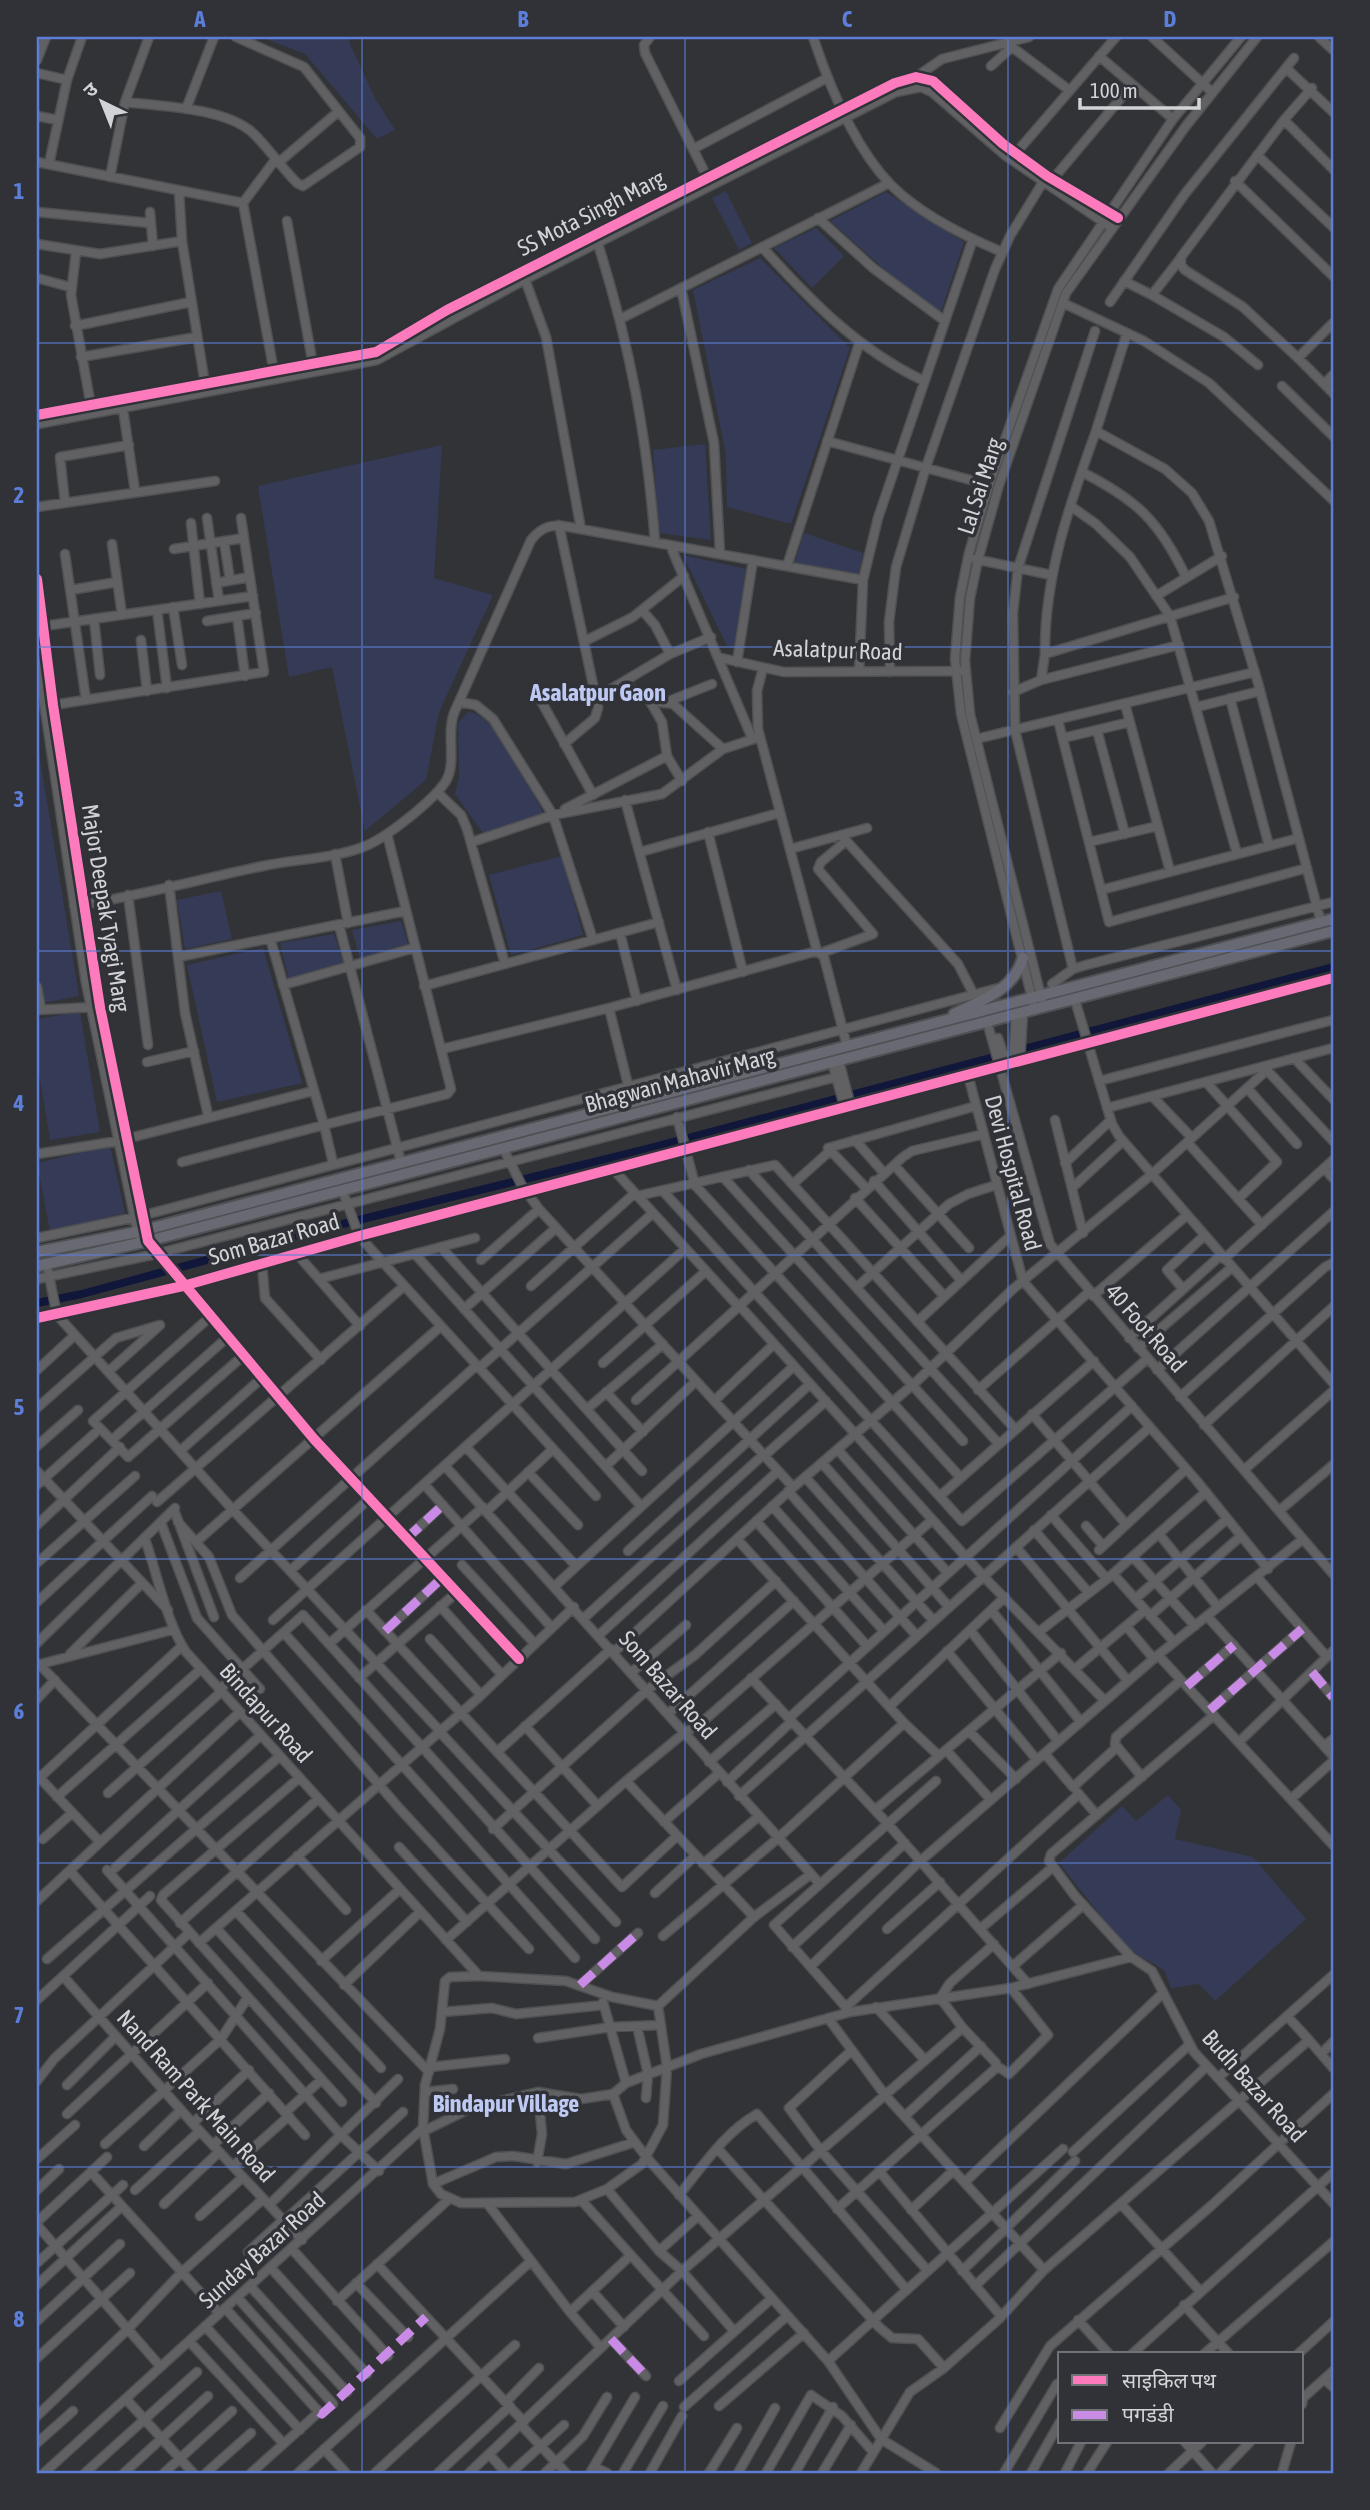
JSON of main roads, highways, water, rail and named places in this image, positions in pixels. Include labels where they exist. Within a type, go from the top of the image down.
[{"type":"main road","name":"Bhagwan Mahavir Marg","points":[[1072,995],[1333,919]]},
{"type":"main road","name":"Bhagwan Mahavir Marg","points":[[41,1265],[401,1162],[632,1101],[935,1023],[1038,1003],[1333,931]]},
{"type":"main road","points":[[935,1023],[1008,986],[1028,960]]},
{"type":"main road","name":"Bhagwan Mahavir Marg","points":[[37,1252],[142,1236],[342,1189],[1019,1014],[1038,1003]]},
{"type":"waterway","points":[[37,1303],[82,1294],[310,1232],[651,1148],[1333,967]]},
{"type":"district","name":"Asalatpur Gaon","points":[[598,693]]},
{"type":"district","name":"Bindapur Village","points":[[506,2104]]}]
